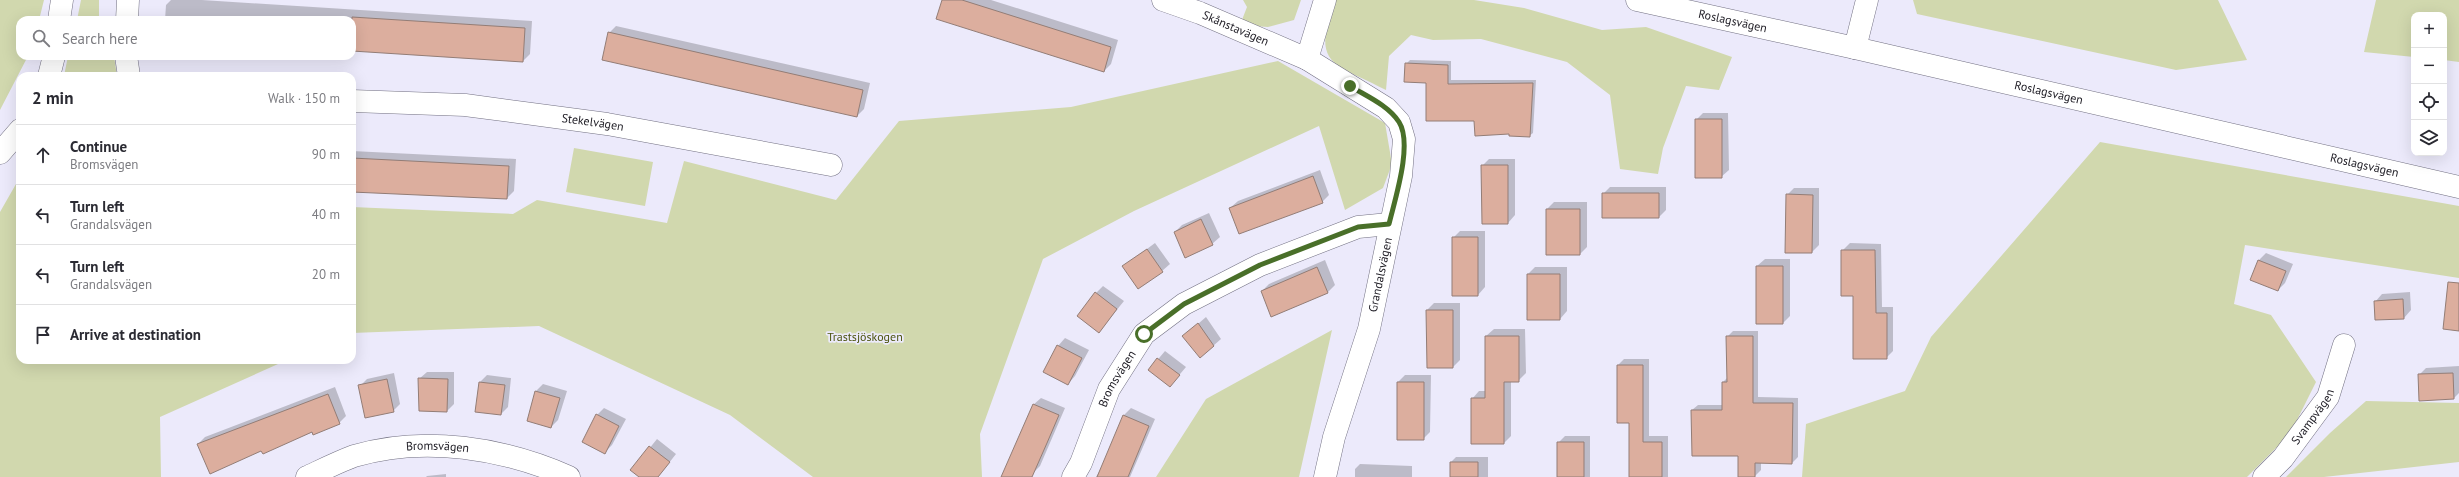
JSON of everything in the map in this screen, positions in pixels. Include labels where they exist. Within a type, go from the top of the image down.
[{"type":"street","points":[[60,16],[62,0]]},
{"type":"street","points":[[127,16],[128,0]]},
{"type":"street","name":"Skånstavägen","points":[[1163,0],[1200,13],[1307,59]]},
{"type":"street","points":[[1307,59],[1325,0]]},
{"type":"street","name":"Roslagsvägen","points":[[1637,0],[1855,48],[2459,187]]},
{"type":"street","points":[[1855,48],[1867,0]]},
{"type":"street","name":"Grandalsvägen","points":[[1307,59],[1386,108],[1399,122],[1404,139],[1401,176],[1389,224],[1369,329],[1334,437],[1325,477]]},
{"type":"street","points":[[50,72],[53,60]]},
{"type":"street","points":[[127,60],[128,72]]},
{"type":"street","name":"Stekelvägen","points":[[356,101],[465,105],[607,124],[831,166]]},
{"type":"street","points":[[0,153],[16,135]]},
{"type":"street","name":"Bromsvägen","points":[[1073,477],[1081,463],[1109,388],[1144,334],[1184,304],[1260,265],[1358,227],[1389,224]]},
{"type":"street","name":"Svampvägen","points":[[2264,477],[2282,458],[2328,397],[2344,345]]},
{"type":"street","name":"Bromsvägen","points":[[307,477],[354,456],[406,447],[432,447],[495,452],[528,460],[568,477]]},
{"type":"green space","points":[[0,0],[44,0],[40,16],[16,16],[16,60],[26,60],[20,72],[16,72],[16,79],[0,110]]},
{"type":"green space","points":[[81,0],[99,0],[99,16],[78,16]]},
{"type":"green space","points":[[1243,0],[1301,0],[1294,20],[1268,27],[1240,25],[1247,7]]},
{"type":"green space","points":[[1334,0],[1474,0],[1524,8],[1602,30],[1646,27],[1732,57],[1719,90],[1686,86],[1663,148],[1658,174],[1620,169],[1610,95],[1567,62],[1481,39],[1433,40],[1411,35],[1389,56],[1386,90],[1352,74],[1332,60],[1327,51],[1325,38]]},
{"type":"green space","points":[[1913,0],[2218,0],[2247,60],[2176,70],[1917,14]]},
{"type":"green space","points":[[2376,0],[2459,0],[2459,62],[2447,60],[2447,12],[2411,12],[2411,57],[2364,52]]},
{"type":"green space","points":[[67,60],[115,60],[116,72],[65,72]]},
{"type":"green space","name":"Trastsjöskogen","points":[[1278,61],[1385,123],[1392,164],[1383,188],[1345,210],[1319,126],[1134,211],[1043,259],[980,434],[982,477],[813,477],[730,415],[539,326],[356,333],[356,207],[513,214],[537,200],[667,223],[684,161],[836,200],[899,121],[1071,107]]},
{"type":"green space","points":[[2100,142],[2459,206],[2459,278],[2245,245],[2234,304],[2271,315],[2316,382],[2290,434],[2247,477],[1802,477],[1806,424],[1905,391],[1931,337]]},
{"type":"green space","points":[[574,148],[653,162],[645,206],[566,192]]},
{"type":"green space","points":[[16,184],[16,364],[278,364],[160,417],[161,477],[0,477],[0,212]]},
{"type":"green space","points":[[1332,330],[1299,477],[1156,477],[1206,399]]},
{"type":"green space","points":[[2366,401],[2459,403],[2459,462],[2324,477],[2286,477],[2330,433]]},
{"type":"building","points":[[942,0],[962,0],[1111,47],[1104,72],[936,19]]},
{"type":"building","points":[[356,17],[525,28],[523,62],[356,51]]},
{"type":"building","points":[[608,32],[863,90],[857,117],[602,60]]},
{"type":"building","points":[[1405,63],[1448,65],[1448,84],[1533,83],[1530,137],[1509,136],[1509,134],[1475,136],[1474,121],[1426,121],[1426,83],[1404,82]]},
{"type":"building","points":[[1695,119],[1722,119],[1722,178],[1695,178]]},
{"type":"building","points":[[356,158],[509,166],[507,199],[356,192]]},
{"type":"building","points":[[1481,165],[1508,165],[1508,224],[1482,224]]},
{"type":"building","points":[[1313,176],[1323,203],[1239,234],[1229,208]]},
{"type":"building","points":[[1602,193],[1659,193],[1659,218],[1602,218]]},
{"type":"building","points":[[1786,194],[1813,195],[1812,253],[1785,253]]},
{"type":"building","points":[[1546,209],[1580,209],[1580,255],[1546,255]]},
{"type":"building","points":[[1201,219],[1213,245],[1185,258],[1174,232]]},
{"type":"building","points":[[1452,237],[1478,237],[1478,296],[1452,296]]},
{"type":"building","points":[[1147,249],[1163,272],[1138,289],[1122,266]]},
{"type":"building","points":[[1841,250],[1875,250],[1876,313],[1887,313],[1887,359],[1853,359],[1853,296],[1841,296]]},
{"type":"building","points":[[2258,260],[2286,271],[2278,291],[2250,280]]},
{"type":"building","points":[[1756,266],[1783,266],[1783,324],[1756,324]]},
{"type":"building","points":[[1317,267],[1328,293],[1271,317],[1261,291]]},
{"type":"building","points":[[1527,274],[1560,274],[1560,320],[1527,320]]},
{"type":"building","points":[[2448,282],[2459,283],[2459,331],[2443,329]]},
{"type":"building","points":[[1095,292],[1117,309],[1099,333],[1077,316]]},
{"type":"building","points":[[2403,299],[2404,319],[2375,320],[2374,301]]},
{"type":"building","points":[[1426,310],[1453,310],[1453,368],[1427,368]]},
{"type":"building","points":[[1198,323],[1214,346],[1200,358],[1182,336]]},
{"type":"building","points":[[1485,336],[1519,336],[1519,382],[1504,382],[1504,444],[1471,444],[1471,398],[1485,398]]},
{"type":"building","points":[[1726,336],[1753,336],[1753,403],[1793,403],[1792,464],[1755,463],[1755,477],[1738,477],[1738,456],[1692,456],[1691,410],[1722,410],[1722,382],[1727,382]]},
{"type":"building","points":[[1057,345],[1082,358],[1068,385],[1043,372]]},
{"type":"building","points":[[1157,358],[1180,375],[1170,387],[1148,370]]},
{"type":"building","points":[[1617,365],[1643,365],[1643,442],[1662,442],[1662,477],[1629,477],[1629,423],[1617,423]]},
{"type":"building","points":[[2453,373],[2454,399],[2419,401],[2418,374]]},
{"type":"building","points":[[418,378],[448,379],[447,412],[419,411]]},
{"type":"building","points":[[387,379],[394,412],[365,418],[358,385]]},
{"type":"building","points":[[479,382],[505,385],[501,415],[475,412]]},
{"type":"building","points":[[1397,382],[1424,382],[1424,440],[1397,440]]},
{"type":"building","points":[[535,391],[560,398],[551,428],[527,421]]},
{"type":"building","points":[[328,394],[340,424],[313,435],[312,432],[263,454],[261,451],[210,474],[197,444]]},
{"type":"building","points":[[1033,404],[1059,415],[1047,443],[1032,477],[1001,477]]},
{"type":"building","points":[[596,414],[619,426],[605,454],[582,442]]},
{"type":"building","points":[[1123,415],[1149,426],[1128,477],[1097,477]]},
{"type":"building","points":[[1557,442],[1584,442],[1584,477],[1557,477]]},
{"type":"building","points":[[649,446],[670,462],[658,477],[639,477],[630,470]]},
{"type":"building","points":[[1450,462],[1478,462],[1478,477],[1450,477]]},
{"type":"route","points":[[1144,334],[1184,304],[1260,265],[1358,227],[1389,224],[1401,176],[1404,139],[1399,122],[1386,108],[1350,86]]}]
